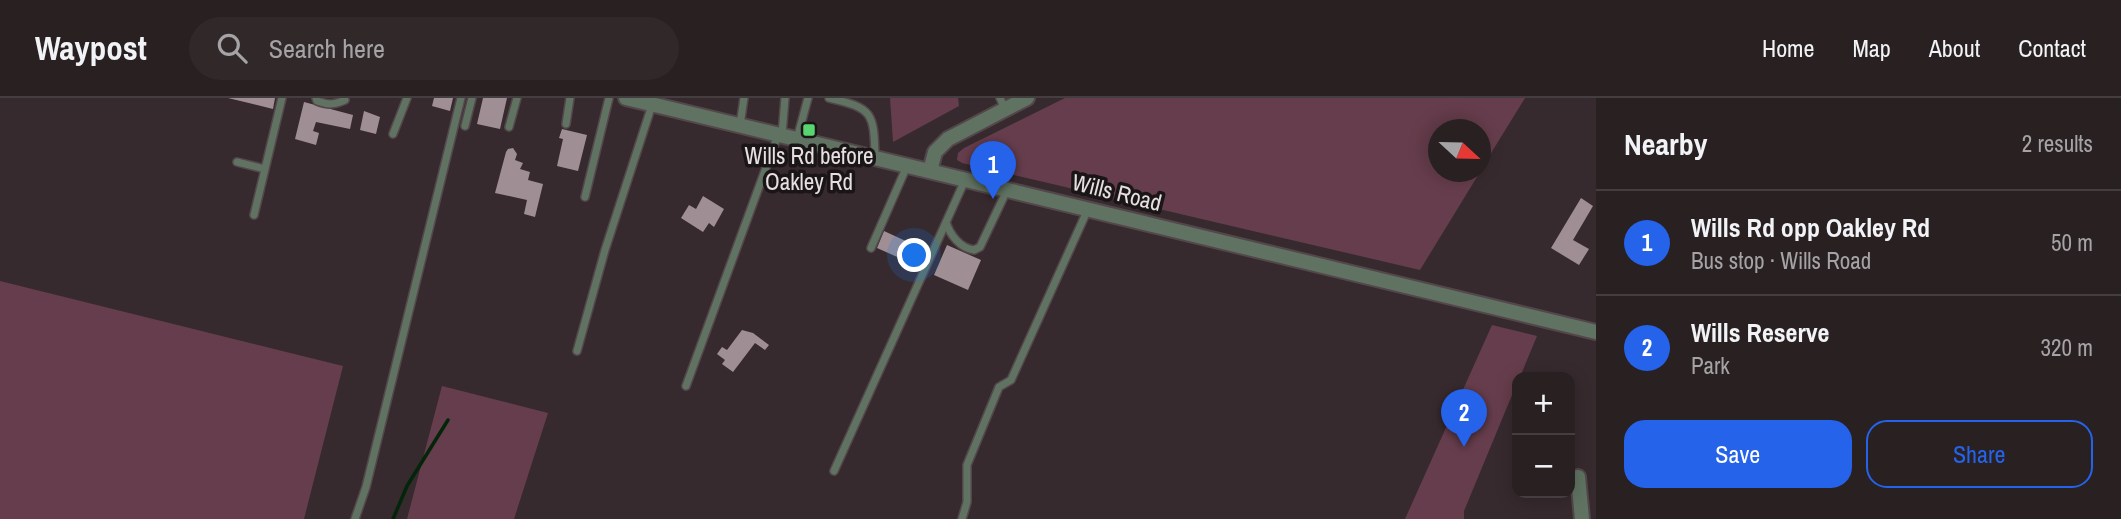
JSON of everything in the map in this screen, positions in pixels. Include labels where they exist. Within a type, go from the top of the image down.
[{"type":"street","name":"Wills Road","points":[[626,98],[1596,332]]},
{"type":"street","points":[[930,171],[935,152],[948,139],[1002,104],[1027,98]]},
{"type":"street","points":[[1578,477],[1582,519]]},
{"type":"lane","points":[[254,215],[282,98]]},
{"type":"lane","points":[[316,98],[326,104],[344,102]]},
{"type":"lane","points":[[393,134],[407,98]]},
{"type":"lane","points":[[355,519],[366,487],[461,98]]},
{"type":"lane","points":[[465,126],[472,98]]},
{"type":"lane","points":[[509,127],[517,98]]},
{"type":"lane","points":[[566,124],[570,98]]},
{"type":"lane","points":[[584,197],[609,98]]},
{"type":"lane","points":[[740,125],[744,98]]},
{"type":"lane","points":[[686,386],[780,135],[785,98]]},
{"type":"lane","points":[[797,139],[808,98]]},
{"type":"lane","points":[[829,98],[854,104],[869,115],[874,134],[875,158]]},
{"type":"lane","points":[[577,351],[646,101]]},
{"type":"lane","points":[[237,162],[265,169]]},
{"type":"lane","points":[[871,248],[908,165]]},
{"type":"lane","points":[[834,471],[966,179]]},
{"type":"lane","points":[[946,222],[952,236],[963,246],[974,250],[980,247],[1007,189]]},
{"type":"lane","points":[[962,519],[967,502],[967,464],[999,387],[1011,380],[1088,209]]},
{"type":"shaded area","points":[[890,98],[958,98],[959,106],[893,142]]},
{"type":"shaded area","points":[[1065,98],[1525,98],[1491,153],[1491,119],[1428,119],[1428,182],[1474,182],[1420,270],[962,163],[957,160],[958,153]]},
{"type":"shaded area","points":[[0,281],[343,366],[304,519],[0,519]]},
{"type":"shaded area","points":[[1492,325],[1537,336],[1522,372],[1512,372],[1512,395],[1464,511],[1464,519],[1405,519]]},
{"type":"shaded area","points":[[442,386],[548,413],[514,519],[407,519]]},
{"type":"building","points":[[228,98],[275,98],[273,109]]},
{"type":"building","points":[[434,98],[453,98],[450,111],[432,106]]},
{"type":"building","points":[[483,98],[507,98],[500,129],[477,124]]},
{"type":"building","points":[[304,102],[353,115],[350,129],[316,122],[313,131],[319,133],[316,145],[295,139]]},
{"type":"building","points":[[364,111],[380,117],[376,134],[360,130]]},
{"type":"building","points":[[562,129],[587,135],[578,171],[557,166],[563,139],[559,138]]},
{"type":"building","points":[[513,148],[517,154],[515,160],[523,163],[520,169],[530,172],[528,180],[543,184],[535,217],[524,214],[527,200],[495,193],[506,152]]},
{"type":"building","points":[[703,196],[724,209],[714,227],[709,223],[703,232],[681,218],[689,205],[696,209]]},
{"type":"building","points":[[1581,198],[1593,206],[1573,240],[1589,249],[1579,265],[1551,248]]},
{"type":"building","points":[[884,231],[921,248],[913,264],[877,248]]},
{"type":"building","points":[[947,245],[981,260],[968,290],[934,275]]},
{"type":"building","points":[[742,330],[753,333],[769,345],[765,350],[755,343],[733,372],[722,364],[725,360],[717,354],[722,347],[727,350]]},
{"type":"waterway","points":[[393,519],[407,486],[448,420]]},
{"type":"place","name":"Wills Rd before Oakley Rd","points":[[809,130]]},
{"type":"place","name":"Wills Rd opp Oakley Rd","points":[[993,199]]},
{"type":"place","name":"Wills Reserve","points":[[1464,447]]}]
